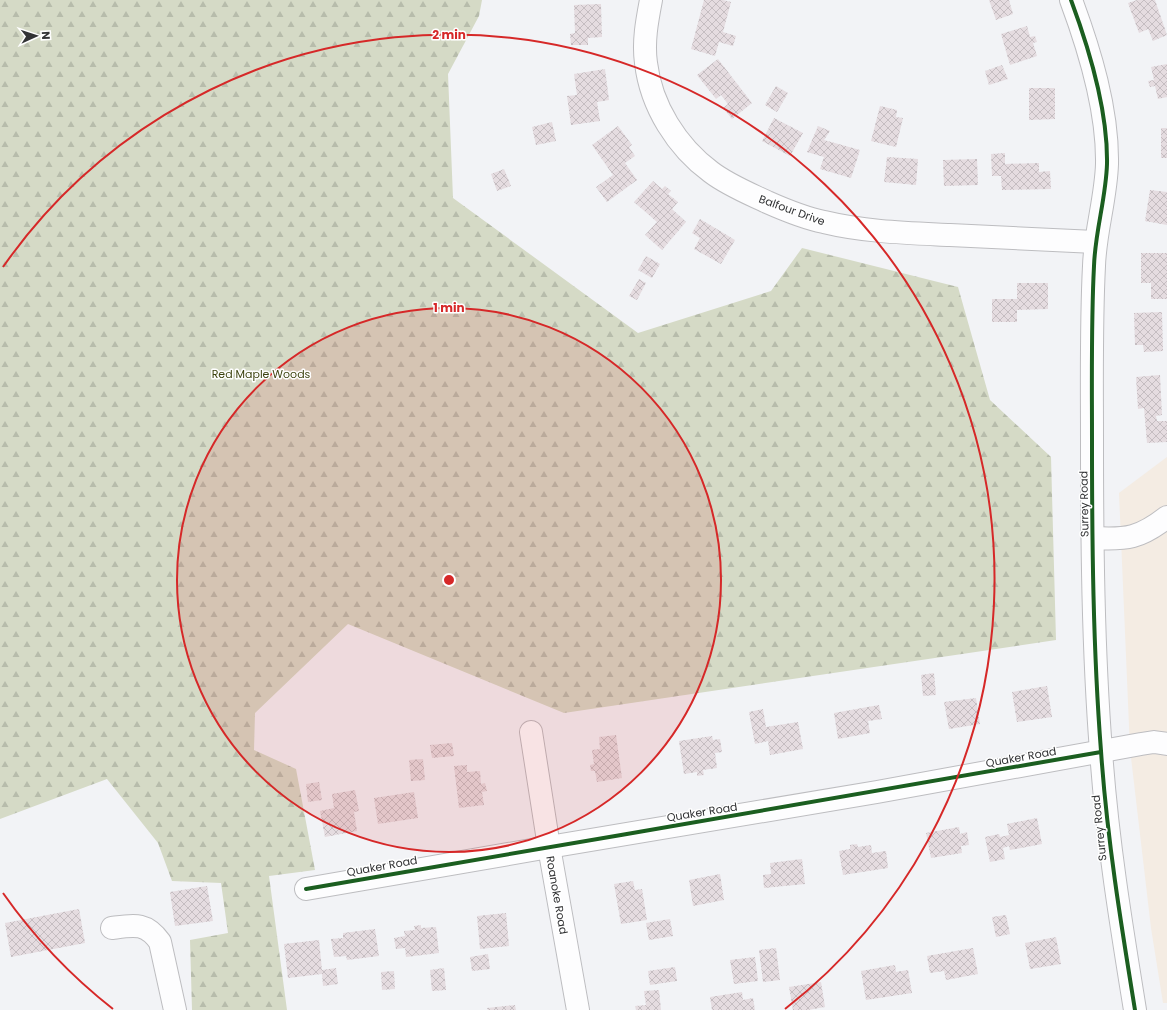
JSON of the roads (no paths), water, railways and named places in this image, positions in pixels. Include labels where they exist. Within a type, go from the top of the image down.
[{"type":"street","name":"Balfour Drive","points":[[651,0],[645,49],[648,78],[658,105],[670,127],[690,153],[711,172],[727,183],[762,200],[802,216],[845,227],[892,232],[1095,242]]},
{"type":"street","name":"Surrey Road","points":[[1071,0],[1097,84],[1105,132],[1107,167],[1095,242],[1092,309],[1095,646],[1101,752],[1112,866],[1135,1010]]},
{"type":"street","points":[[1093,538],[1118,539],[1134,537],[1155,526],[1167,517]]},
{"type":"street","name":"Roanoke Road","points":[[531,732],[549,847],[578,1010]]},
{"type":"street","name":"Quaker Road","points":[[306,889],[877,792],[1147,743],[1154,742],[1167,744]]},
{"type":"street","points":[[112,928],[143,926],[154,933],[160,942],[175,1010]]},
{"type":"park label","name":"Red Maple Woods","points":[[261,374]]}]
